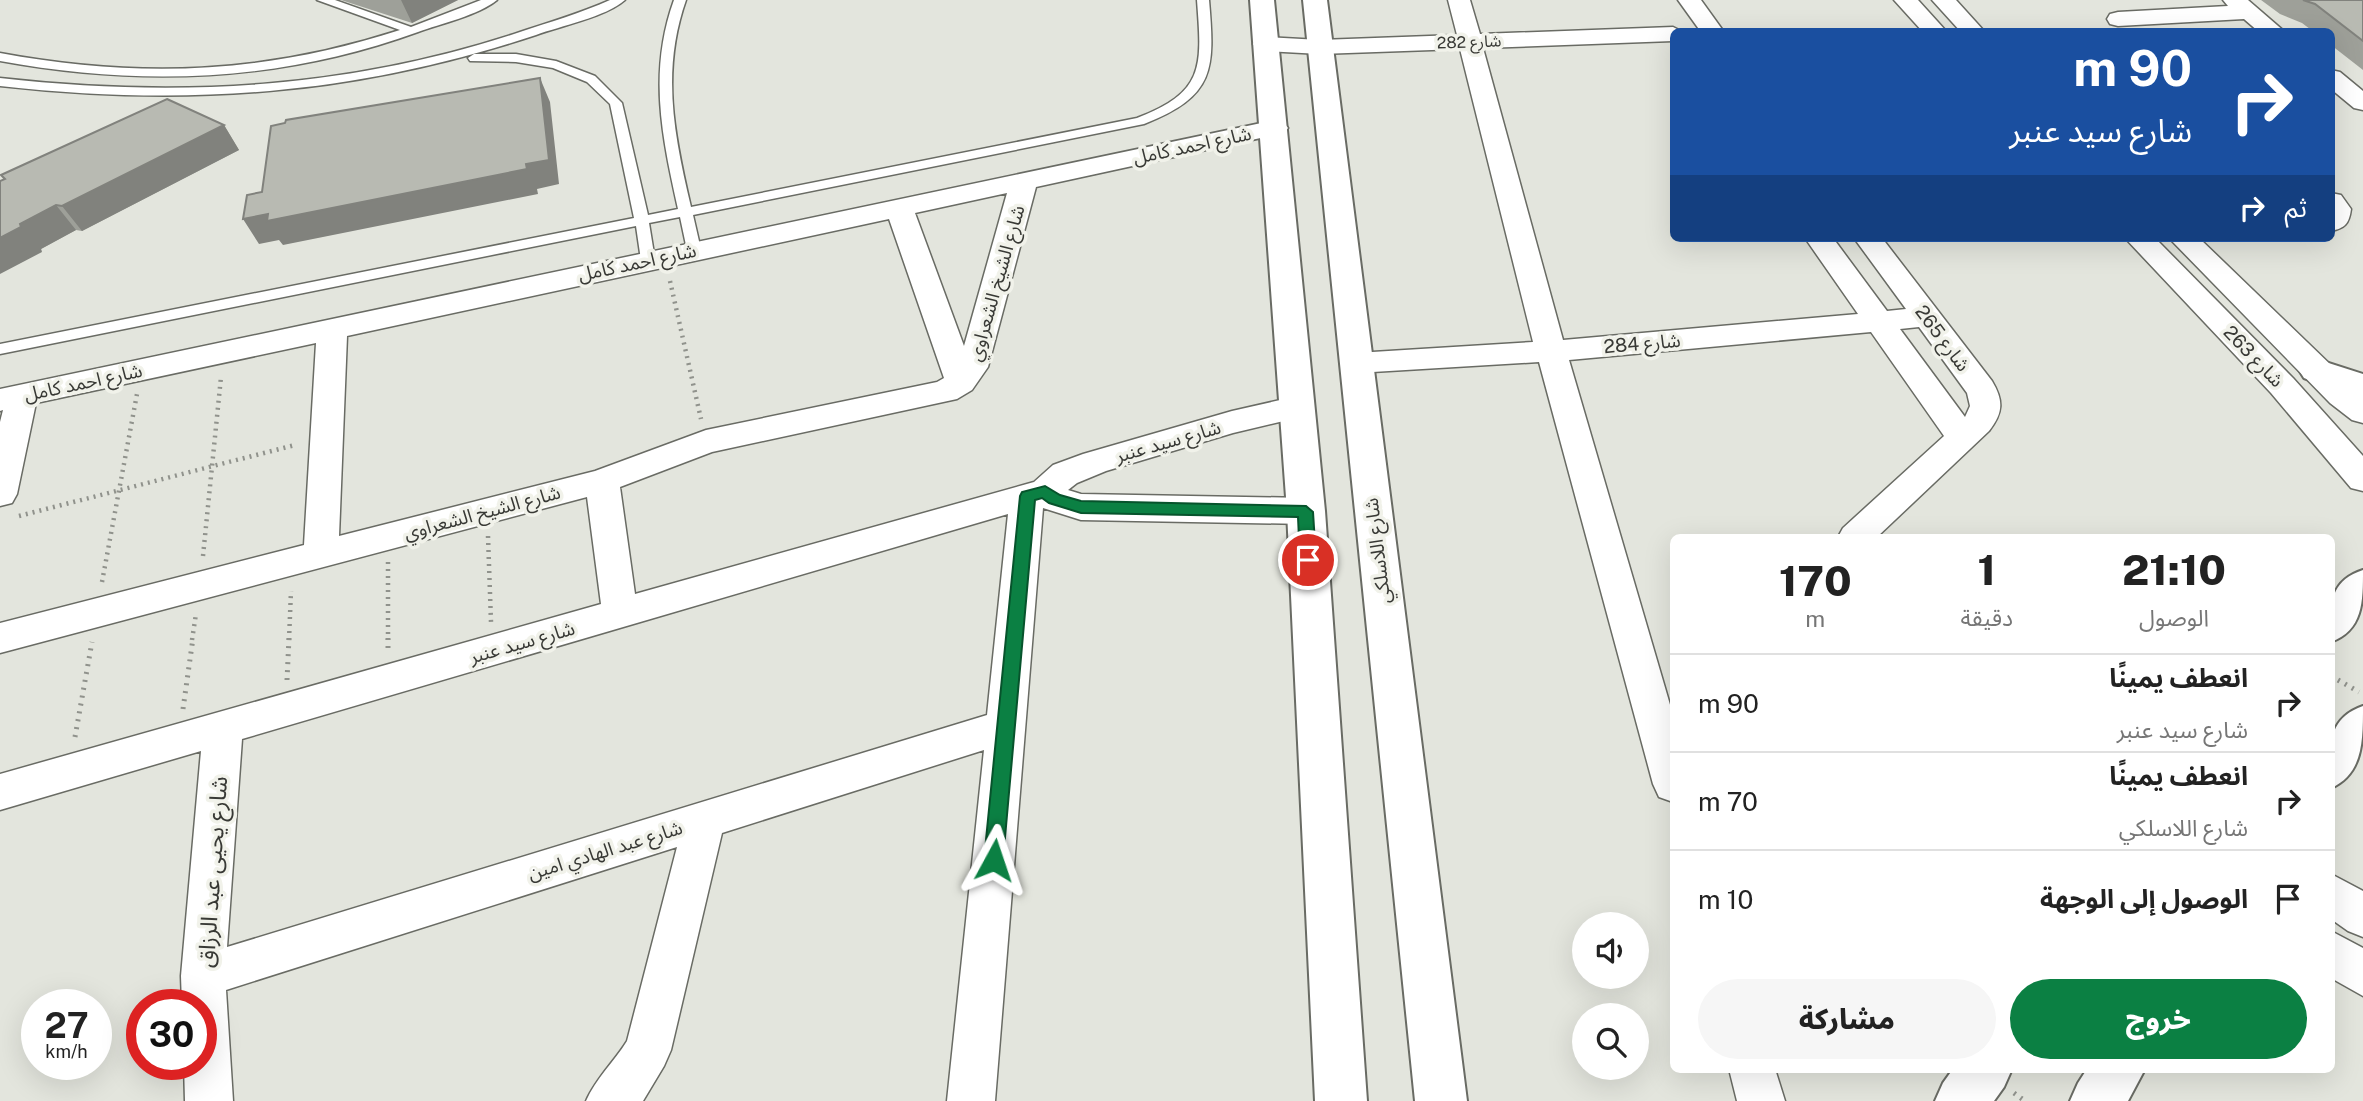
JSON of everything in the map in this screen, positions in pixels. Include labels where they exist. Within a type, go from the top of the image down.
[{"type":"main road","points":[[1262,0],[1306,512],[1341,1101]]},
{"type":"main road","name":"شارع اللاسلكي","points":[[1315,0],[1441,1101]]},
{"type":"main road","points":[[2316,370],[2363,387]]},
{"type":"main road","points":[[2335,621],[2363,585]]},
{"type":"main road","points":[[2335,762],[2363,724]]},
{"type":"main road","points":[[1961,1101],[1983,1073]]},
{"type":"main road","points":[[2096,1101],[2116,1073]]},
{"type":"street","points":[[1459,0],[1551,351],[1665,717],[1670,759]]},
{"type":"street","points":[[1689,0],[1710,28]]},
{"type":"street","points":[[1906,0],[1932,28]]},
{"type":"street","points":[[1943,0],[1971,28]]},
{"type":"street","points":[[2118,19],[2242,6],[2269,28]]},
{"type":"street","name":"شارع 282","points":[[1265,44],[1320,47],[1670,34]]},
{"type":"street","points":[[2335,81],[2363,103]]},
{"type":"street","name":"شارع احمد كامل","points":[[11,397],[1275,128]]},
{"type":"street","name":"شارع الشيخ الشعراوي","points":[[0,638],[603,481],[706,442],[946,391],[961,382],[974,367],[1024,181]]},
{"type":"street","name":"شارع الشيخ الشعراوي","points":[[899,207],[961,382]]},
{"type":"street","points":[[1822,242],[1962,438]]},
{"type":"street","name":"شارع 265","points":[[1859,534],[1962,438],[1986,413],[1987,401],[1981,388],[1871,242]]},
{"type":"street","name":"شارع 263","points":[[2143,242],[2278,380],[2322,428],[2363,479]]},
{"type":"street","name":"شارع 263","points":[[2187,242],[2316,370],[2363,412]]},
{"type":"street","name":"شارع 284","points":[[1356,363],[1551,351],[1928,317]]},
{"type":"street","points":[[306,558],[327,437],[332,329]]},
{"type":"street","points":[[5,507],[11,397]]},
{"type":"street","name":"شارع سيد عنبر","points":[[0,792],[1036,494],[1065,474],[1095,462],[1232,422],[1298,407]]},
{"type":"street","points":[[603,481],[620,614]]},
{"type":"street","points":[[971,1101],[1006,726],[1036,494],[1081,507],[1306,512]]},
{"type":"street","name":"شارع عبد الهادي امين","points":[[203,976],[1006,726]]},
{"type":"street","name":"شارع يحيى عبد الرزاق","points":[[209,1101],[203,976],[223,728]]},
{"type":"street","points":[[610,1101],[630,1080],[648,1050],[705,819]]},
{"type":"street","points":[[2335,897],[2363,916]]},
{"type":"street","points":[[2335,955],[2363,974]]},
{"type":"street","points":[[1753,1073],[1761,1101]]},
{"type":"lane","points":[[323,0],[411,31]]},
{"type":"lane","points":[[0,57],[25,63],[134,76],[279,64],[328,54],[411,31],[491,0]]},
{"type":"lane","points":[[457,58],[620,0]]},
{"type":"lane","points":[[680,0],[669,22],[663,61],[666,102],[694,250]]},
{"type":"lane","points":[[0,349],[1140,121],[1183,103],[1197,89],[1206,35],[1203,0]]},
{"type":"lane","points":[[0,82],[98,93],[171,95],[267,90],[457,58],[516,58],[556,65],[592,79],[616,103],[642,221],[656,258]]},
{"type":"lane","points":[[151,108],[171,95]]},
{"type":"path","points":[[656,258],[706,442]]},
{"type":"path","points":[[179,740],[200,586],[223,352]]},
{"type":"path","points":[[69,772],[118,489],[142,370]]},
{"type":"path","points":[[5,507],[47,507],[327,437]]},
{"type":"path","points":[[487,511],[492,650]]},
{"type":"path","points":[[387,681],[388,537]]},
{"type":"path","points":[[286,710],[306,558]]},
{"type":"path","points":[[2335,678],[2363,695]]},
{"type":"building","points":[[2303,0],[2363,0],[2363,41],[2315,4]]},
{"type":"building","points":[[540,78],[549,160],[526,164],[527,169],[267,221],[268,214],[243,219],[247,195],[262,192],[271,126],[285,123],[286,120]]},
{"type":"building","points":[[167,99],[224,125],[62,206],[56,205],[0,238],[0,181],[5,179],[1,175]]},
{"type":"route","points":[[994,860],[1027,496],[1045,491],[1054,499],[1081,507],[1306,512],[1308,560]]}]
